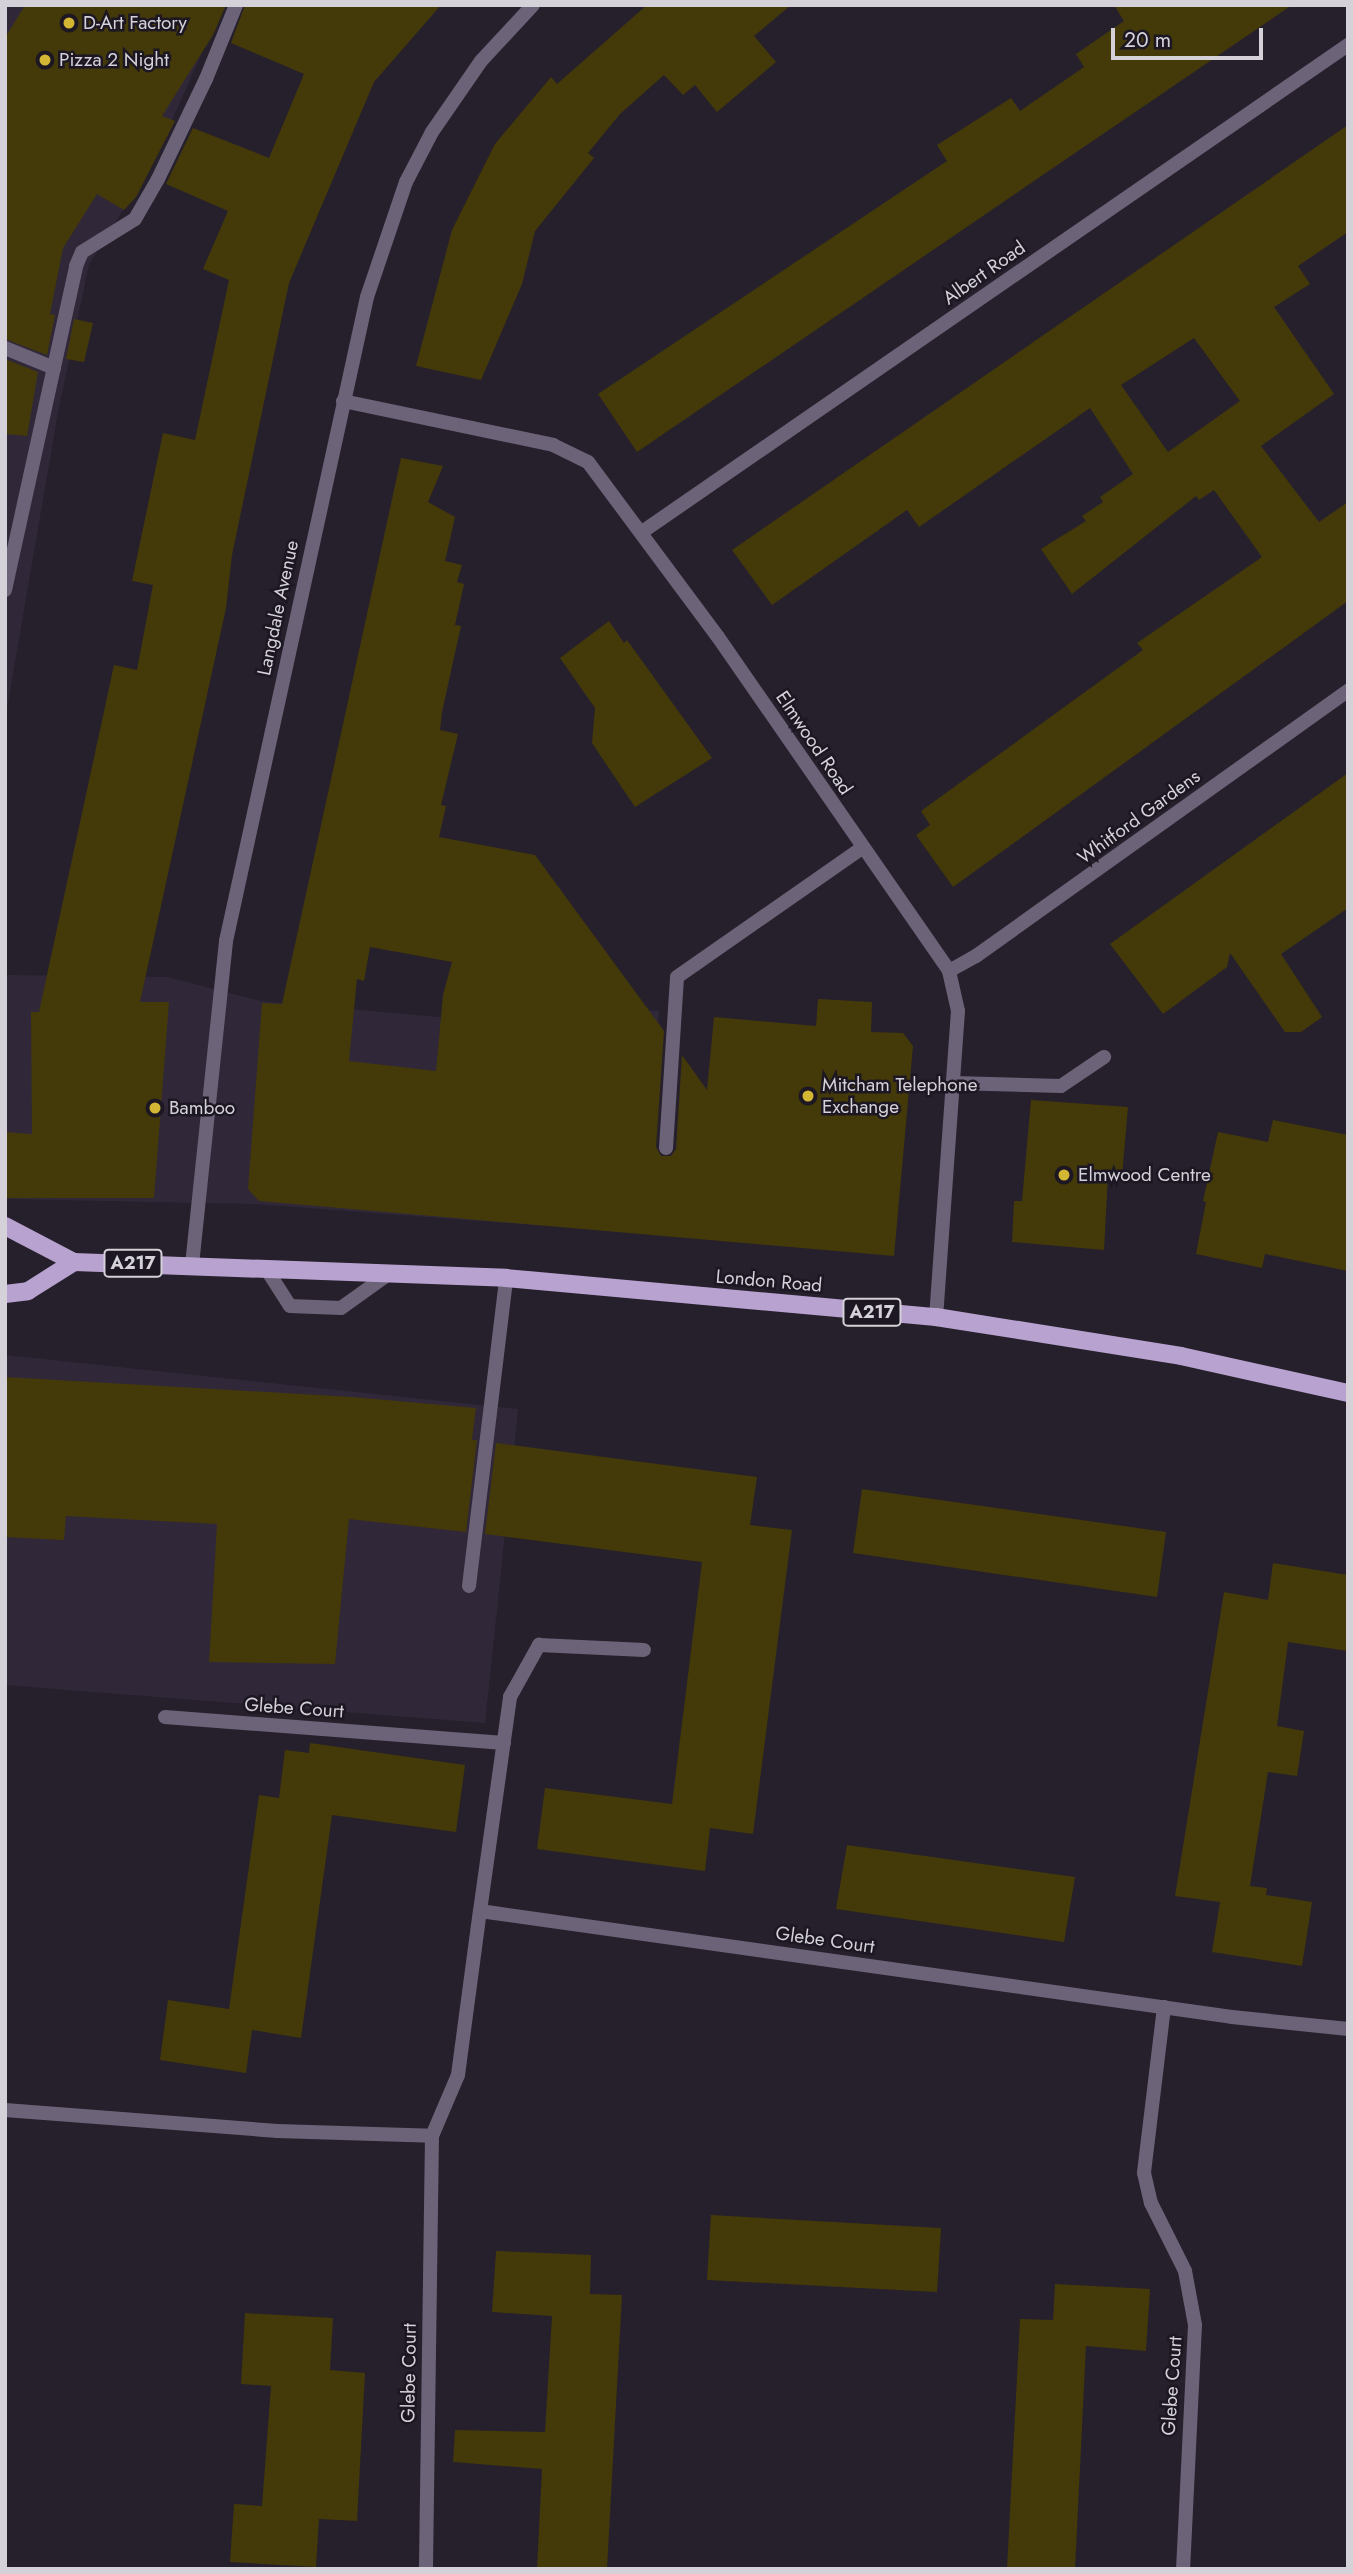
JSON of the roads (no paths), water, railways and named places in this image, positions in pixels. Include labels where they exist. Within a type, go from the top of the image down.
[{"type":"main road","name":"London Road","points":[[5,1226],[74,1262],[506,1278],[936,1317],[1181,1356],[1348,1392]]},
{"type":"main road","points":[[5,1294],[28,1291],[74,1262]]},
{"type":"street","points":[[5,590],[63,316],[82,252],[135,219],[158,179],[206,79],[236,5]]},
{"type":"street","name":"Langdale Avenue","points":[[192,1265],[226,941],[367,297],[385,237],[418,156],[453,97],[481,61],[533,5]]},
{"type":"street","name":"Albert Road","points":[[642,532],[1348,45]]},
{"type":"street","points":[[5,348],[54,368]]},
{"type":"street","name":"Elmwood Road","points":[[343,401],[553,445],[587,462],[642,532],[726,648],[862,849],[949,971],[958,1011],[936,1317]]},
{"type":"street","name":"Whitford Gardens","points":[[949,971],[976,956],[1348,691]]},
{"type":"street","points":[[666,1149],[677,977],[862,849]]},
{"type":"street","points":[[953,1083],[1061,1086],[1104,1057]]},
{"type":"street","points":[[265,1267],[290,1306],[341,1307],[390,1273]]},
{"type":"street","points":[[469,1586],[506,1278]]},
{"type":"street","name":"Glebe Court","points":[[426,2569],[432,2136],[458,2075],[510,1697],[539,1645],[644,1650]]},
{"type":"street","name":"Glebe Court","points":[[165,1717],[504,1743]]},
{"type":"street","name":"Glebe Court","points":[[480,1911],[1164,2007],[1348,2028]]},
{"type":"street","name":"Glebe Court","points":[[1164,2007],[1144,2173],[1151,2203],[1185,2271],[1195,2325],[1183,2569]]},
{"type":"street","points":[[5,2110],[276,2131],[432,2136]]},
{"type":"place","name":"D-Art Factory","points":[[69,23]]},
{"type":"place","name":"Pizza 2 Night","points":[[45,60]]},
{"type":"place","name":"Mitcham Telephone Exchange","points":[[808,1096]]},
{"type":"place","name":"Bamboo","points":[[155,1108]]},
{"type":"place","name":"Elmwood Centre","points":[[1064,1175]]}]
